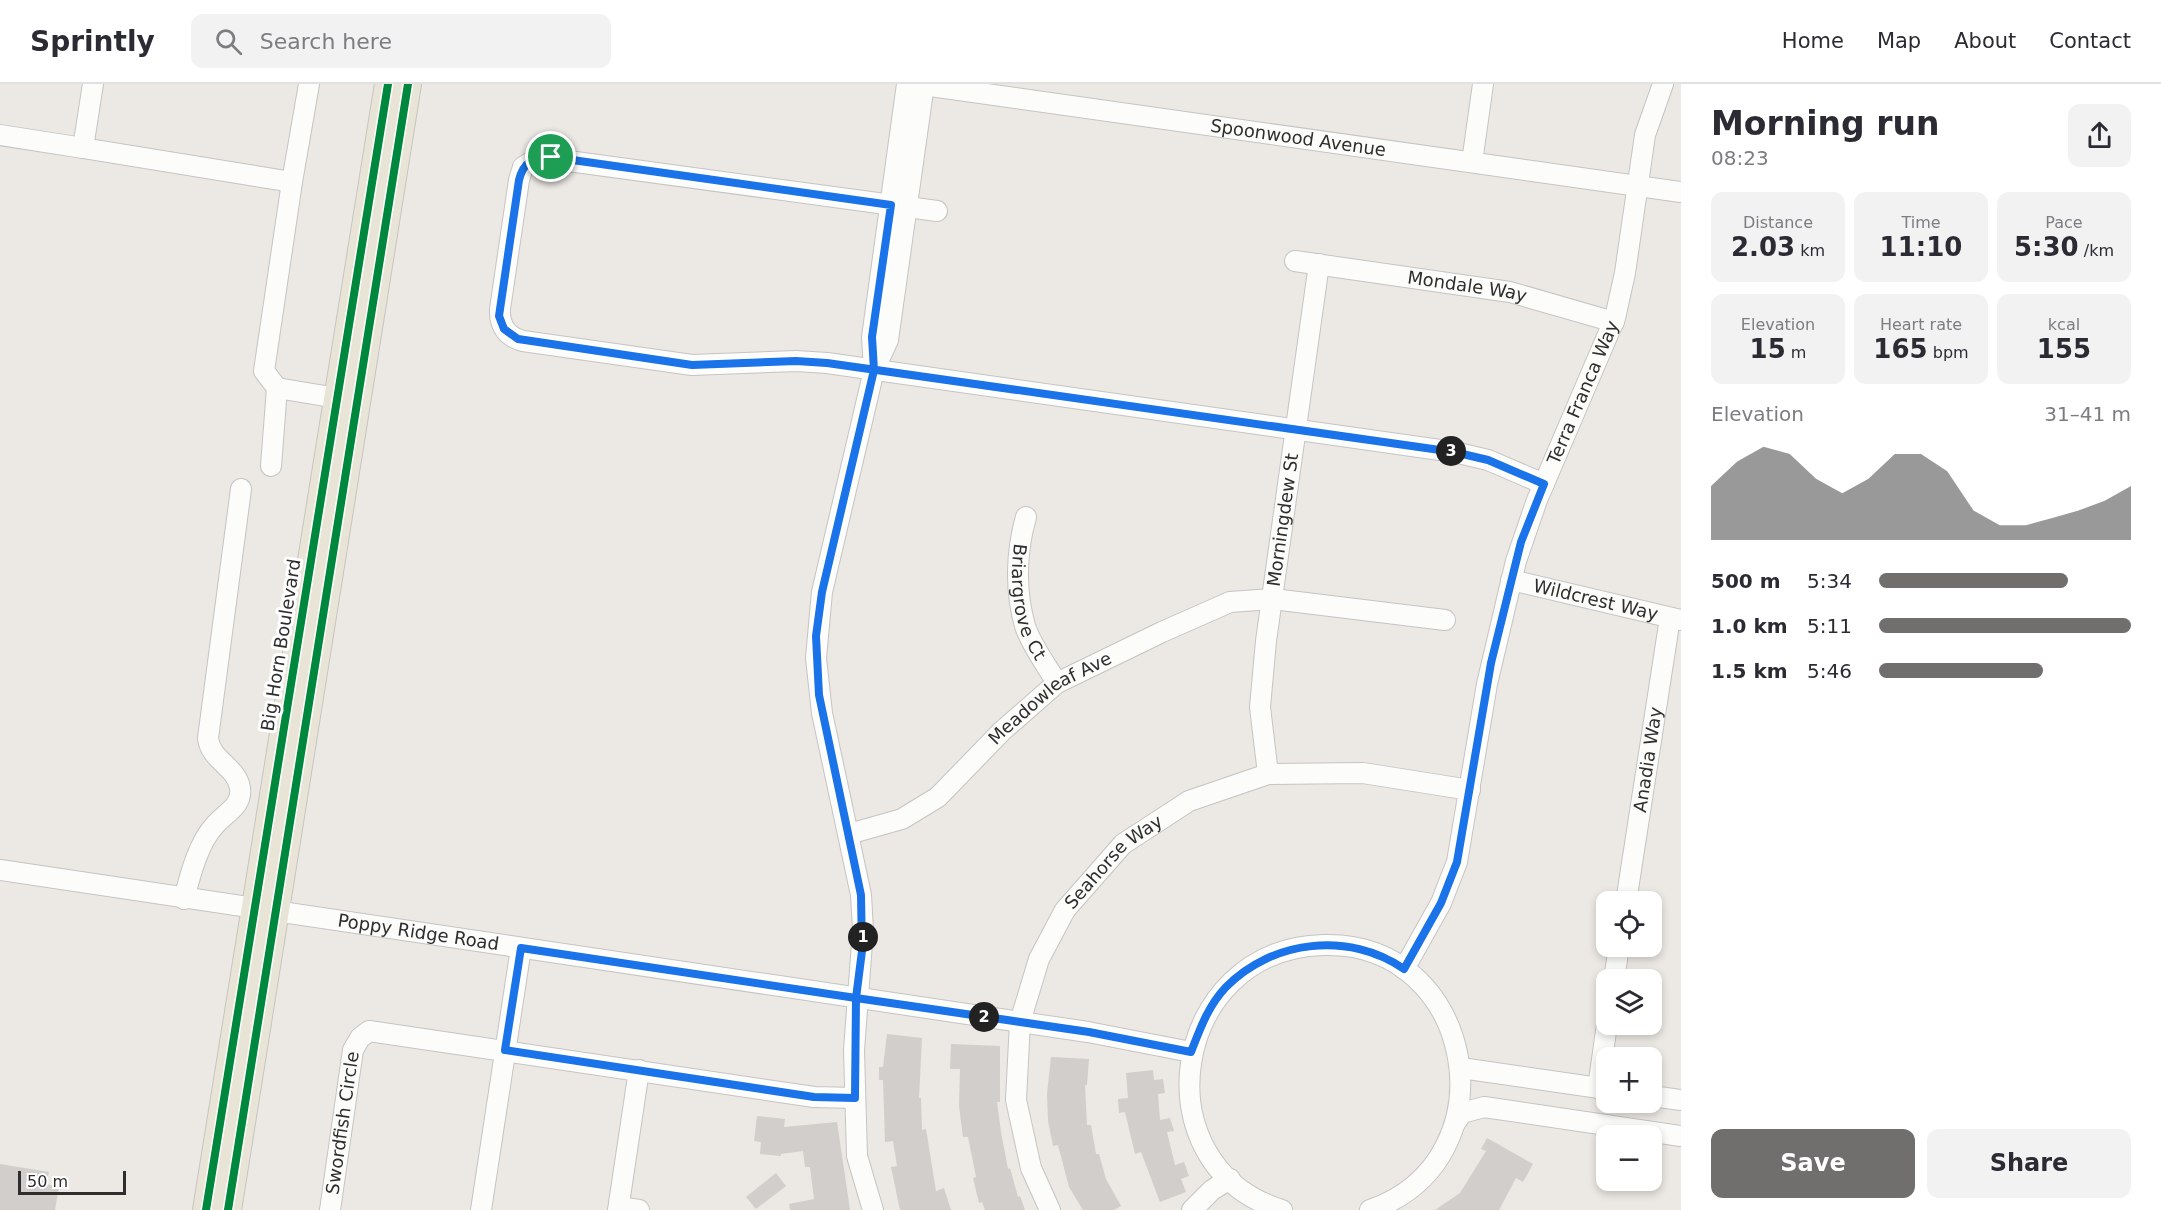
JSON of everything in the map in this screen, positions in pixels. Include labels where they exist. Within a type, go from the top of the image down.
[{"type":"main road","name":"Big Horn Boulevard","points":[[228,1210],[264,911],[337,398],[388,84]]},
{"type":"main road","name":"Big Horn Boulevard","points":[[206,1210],[264,911],[408,84]]},
{"type":"street","points":[[83,148],[93,84]]},
{"type":"street","points":[[271,466],[277,388],[264,371],[309,84]]},
{"type":"street","points":[[873,1210],[857,1156],[856,998],[862,951],[862,913],[849,834],[819,695],[816,636],[822,592],[874,370],[872,337],[899,206],[918,84]]},
{"type":"street","name":"Spoonwood Avenue","points":[[918,84],[1681,192]]},
{"type":"street","points":[[1472,162],[1483,84]]},
{"type":"street","name":"Terra Franca Way","points":[[1404,969],[1441,903],[1462,841],[1487,684],[1511,580],[1527,524],[1614,322],[1625,273],[1645,135],[1663,84]]},
{"type":"street","points":[[0,135],[292,182]]},
{"type":"street","points":[[937,211],[539,157],[528,162],[520,173],[500,309],[504,329],[512,337],[523,341],[699,365],[796,361],[874,370],[1465,454],[1488,460],[1544,484]]},
{"type":"street","name":"Mondale Way","points":[[1295,261],[1510,292],[1614,322]]},
{"type":"street","name":"Morningdew St","points":[[1268,774],[1260,707],[1319,264]]},
{"type":"street","points":[[277,388],[337,398]]},
{"type":"street","points":[[184,899],[204,844],[214,826],[234,807],[241,791],[238,780],[209,747],[208,738],[241,489]]},
{"type":"street","name":"Briargrove Ct","points":[[1026,516],[1019,540],[1018,574],[1026,628],[1057,683]]},
{"type":"street","name":"Wildcrest Way","points":[[1511,580],[1676,619]]},
{"type":"street","name":"Meadowleaf Ave","points":[[849,834],[902,819],[938,797],[1002,731],[1057,683],[1230,602],[1273,599],[1444,621]]},
{"type":"street","name":"Anadia Way","points":[[1628,891],[1676,619]]},
{"type":"street","name":"Seahorse Way","points":[[1050,1210],[1031,1168],[1016,1100],[1020,1022],[1039,959],[1065,910],[1123,844],[1189,801],[1268,774],[1363,773],[1470,790]]},
{"type":"street","name":"Poppy Ridge Road","points":[[0,870],[1020,1022],[1191,1052]]},
{"type":"street","points":[[1282,1210],[1252,1196],[1230,1179],[1207,1149],[1196,1126],[1189,1090],[1191,1052],[1204,1018],[1225,988],[1253,965],[1287,950],[1324,944],[1360,949],[1404,969],[1423,985],[1445,1015],[1459,1049],[1462,1085],[1456,1122]]},
{"type":"street","points":[[481,1210],[521,948]]},
{"type":"street","name":"Swordfish Circle","points":[[330,1210],[353,1050],[360,1038],[369,1031],[381,1031],[505,1050]]},
{"type":"street","points":[[505,1050],[814,1097],[855,1098]]},
{"type":"street","points":[[1461,1068],[1596,1087]]},
{"type":"street","points":[[639,1070],[619,1208],[639,1210]]},
{"type":"street","points":[[1662,1097],[1681,1100]]},
{"type":"street","points":[[1370,1210],[1398,1197],[1420,1180],[1438,1159],[1462,1113],[1484,1107],[1681,1136]]},
{"type":"street","points":[[1192,1210],[1212,1190],[1230,1179]]},
{"type":"building","points":[[887,1034],[922,1038],[919,1098],[921,1098],[922,1130],[926,1129],[936,1191],[944,1188],[951,1210],[900,1210],[891,1167],[897,1166],[893,1141],[885,1142],[883,1080],[879,1080],[879,1067],[883,1067]]},
{"type":"building","points":[[951,1044],[1000,1046],[1000,1102],[997,1102],[1001,1132],[1008,1169],[1010,1168],[1018,1197],[1020,1196],[1025,1210],[985,1210],[982,1202],[979,1203],[973,1178],[976,1177],[968,1137],[963,1137],[959,1106],[960,1069],[950,1069]]},
{"type":"building","points":[[1051,1057],[1089,1059],[1087,1085],[1085,1085],[1087,1125],[1091,1125],[1096,1154],[1099,1154],[1106,1179],[1121,1206],[1114,1210],[1083,1210],[1069,1187],[1058,1145],[1053,1146],[1048,1121],[1047,1094]]},
{"type":"building","points":[[1153,1070],[1154,1080],[1163,1079],[1165,1093],[1158,1094],[1160,1120],[1170,1118],[1174,1131],[1167,1132],[1175,1165],[1184,1162],[1189,1176],[1181,1179],[1186,1192],[1160,1202],[1141,1152],[1135,1154],[1125,1112],[1119,1113],[1118,1099],[1128,1098],[1126,1073]]},
{"type":"building","points":[[757,1116],[785,1119],[784,1127],[837,1122],[850,1210],[790,1210],[789,1204],[814,1199],[810,1167],[805,1167],[803,1151],[781,1154],[781,1156],[760,1154],[761,1142],[754,1141]]},
{"type":"building","points":[[1487,1138],[1533,1164],[1523,1182],[1516,1178],[1499,1210],[1435,1210],[1460,1193],[1486,1151],[1481,1149]]},
{"type":"building","points":[[0,1164],[49,1172],[46,1184],[59,1187],[55,1210],[0,1210]]},
{"type":"building","points":[[776,1173],[786,1186],[756,1209],[746,1197]]},
{"type":"cycle path","points":[[206,1210],[388,84]]},
{"type":"cycle path","points":[[228,1210],[408,84]]},
{"type":"route","points":[[551,157],[533,159],[523,167],[520,173],[499,316],[507,333],[523,341],[692,365],[720,366],[796,361],[827,363],[874,370],[1296,430],[1454,452],[1488,460],[1544,484],[1521,542],[1491,663],[1457,862],[1441,903],[1404,969],[1360,949],[1324,944],[1287,950],[1253,965],[1225,988],[1204,1018],[1191,1052],[1089,1032],[856,998],[855,1098],[814,1097],[505,1050],[521,948],[856,998],[862,951],[863,930],[858,878],[822,713],[817,676],[816,636],[822,592],[874,370],[872,337],[891,205],[551,157]]}]
